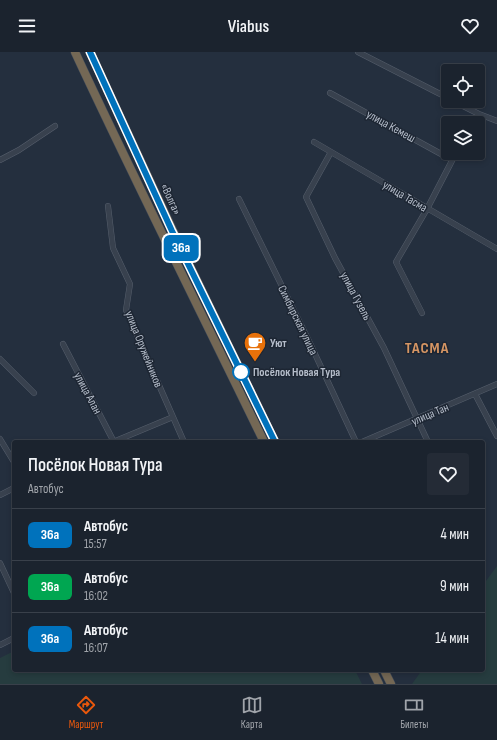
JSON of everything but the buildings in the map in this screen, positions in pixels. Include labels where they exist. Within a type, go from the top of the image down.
[{"type":"highway","name":"«Волга»","points":[[75,52],[141,191],[187,282],[263,440]]},
{"type":"highway","name":"«Волга»","points":[[92,54],[172,231],[274,440]]},
{"type":"highway","points":[[373,672],[379,684]]},
{"type":"highway","points":[[385,672],[390,684]]},
{"type":"street","points":[[358,52],[441,94]]},
{"type":"street","name":"улица Кемеш","points":[[330,93],[441,154]]},
{"type":"street","points":[[467,108],[497,121]]},
{"type":"street","points":[[0,160],[19,150],[55,126]]},
{"type":"street","name":"улица Тасма","points":[[314,142],[497,249]]},
{"type":"street","name":"улица Гузель","points":[[331,152],[306,197],[335,258],[384,348],[427,440]]},
{"type":"street","points":[[422,313],[396,262],[427,209],[452,160]]},
{"type":"street","name":"Симбирская улица","points":[[239,199],[308,339],[355,440]]},
{"type":"street","name":"улица Оружейников","points":[[108,206],[114,248],[130,284],[126,310],[183,440]]},
{"type":"street","name":"улица Алан","points":[[63,344],[112,440]]},
{"type":"street","points":[[0,360],[34,393]]},
{"type":"street","name":"улица Тан","points":[[367,440],[497,384]]},
{"type":"street","points":[[476,394],[497,436]]},
{"type":"street","points":[[118,440],[173,417]]},
{"type":"street","points":[[0,440],[12,459]]},
{"type":"street","points":[[0,495],[12,489]]},
{"type":"street","points":[[0,563],[12,589]]},
{"type":"street","points":[[0,645],[12,639]]},
{"type":"green space","points":[[497,566],[497,684],[412,684],[421,672],[485,672],[485,582]]},
{"type":"green space","points":[[12,652],[12,672],[356,672],[362,684],[0,684],[0,658]]},
{"type":"bus line","name":"36a","points":[[90,52],[172,231],[274,440]]},
{"type":"place","name":"Уют","points":[[255,362]]},
{"type":"place","name":"Посёлок Новая Тура","points":[[241,372]]},
{"type":"district","name":"ТАСМА","points":[[427,347]]}]
